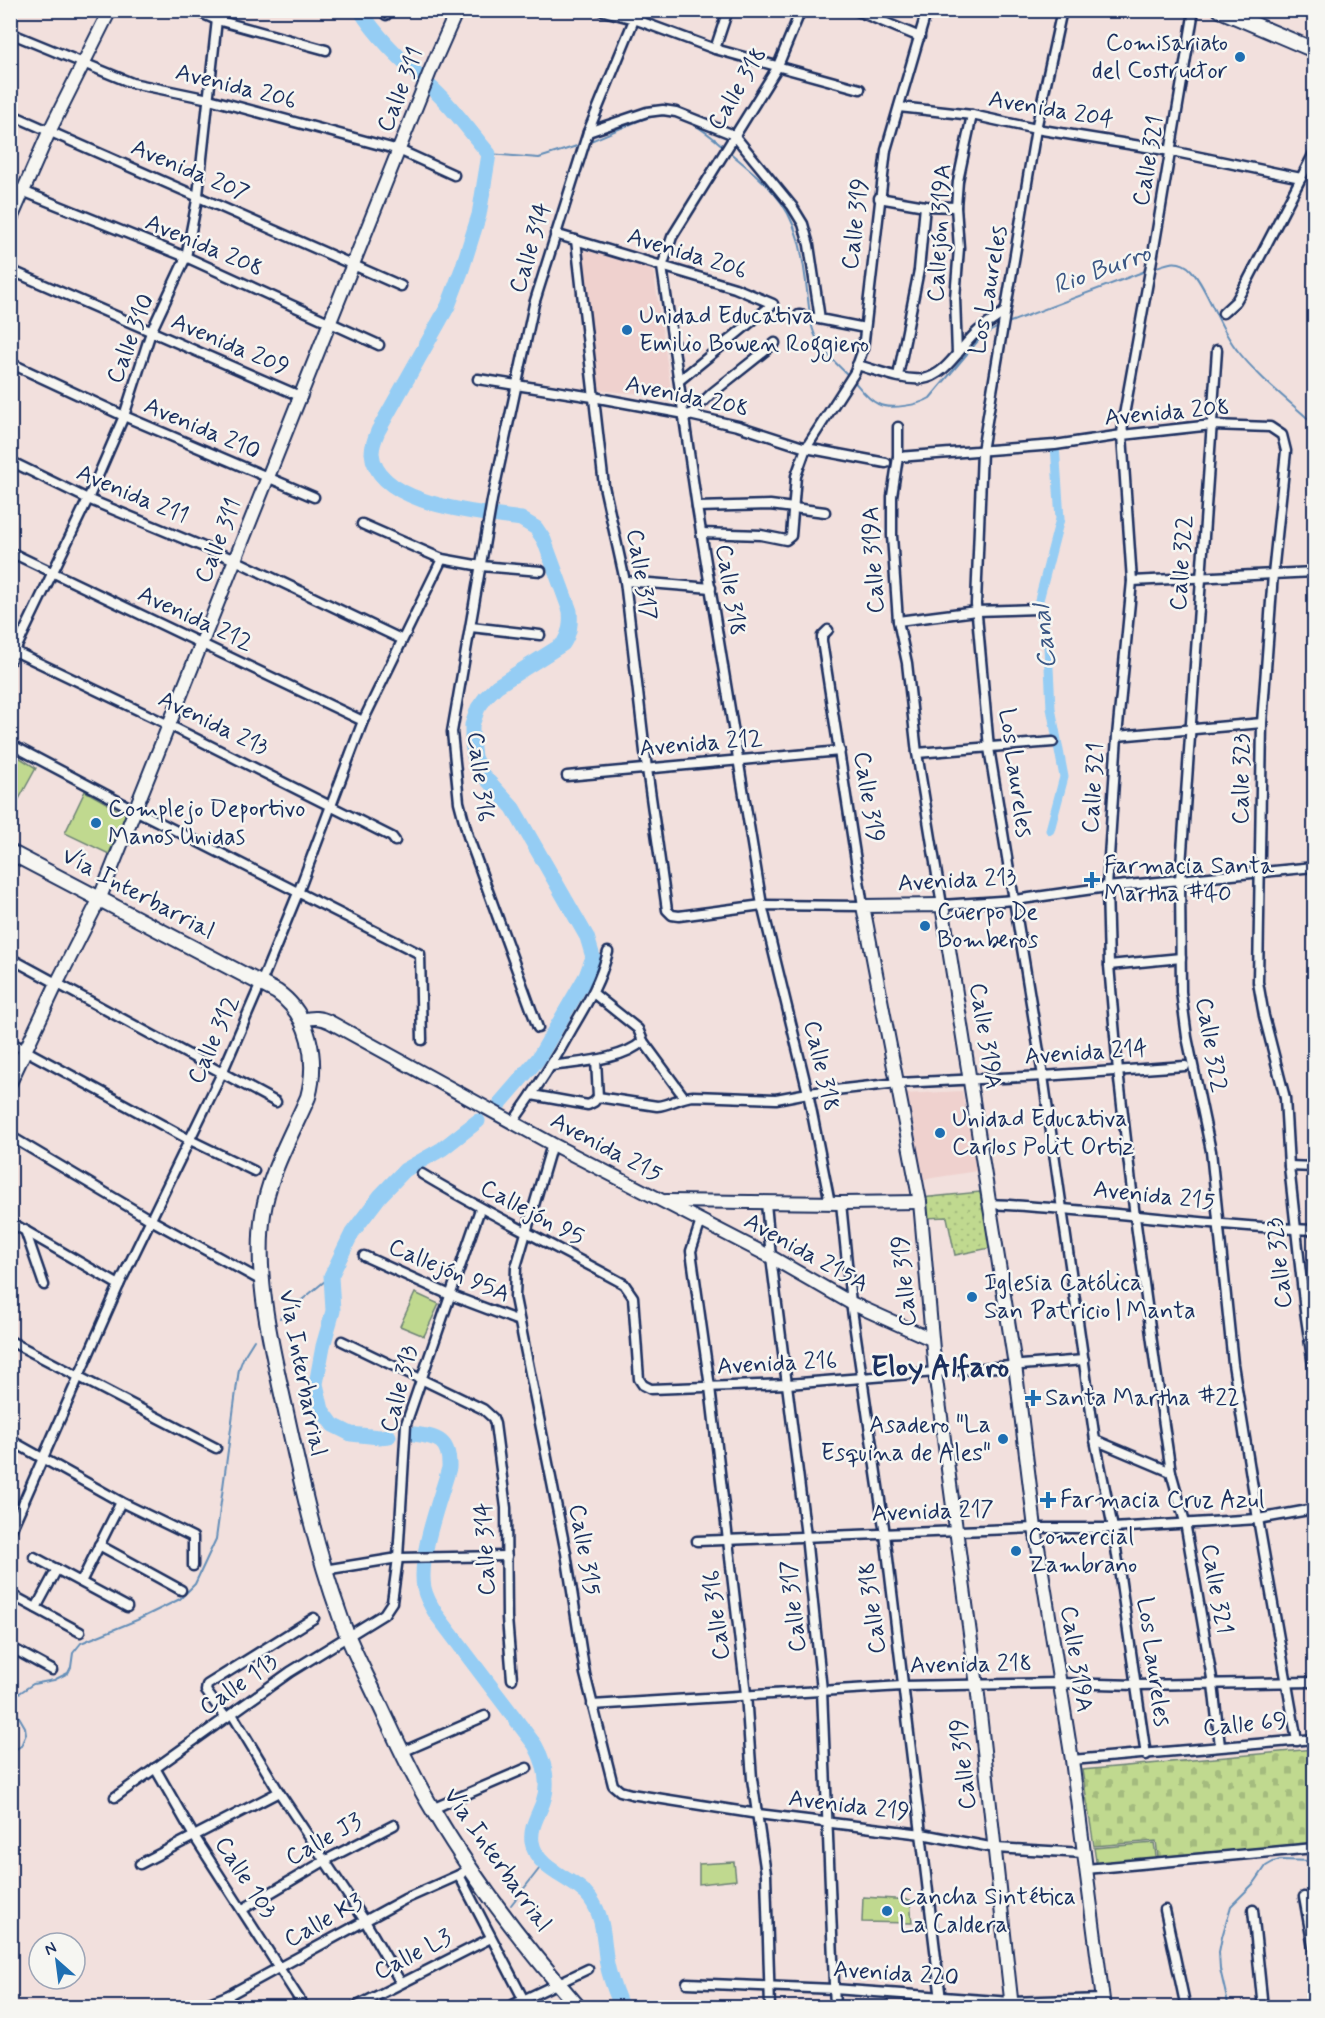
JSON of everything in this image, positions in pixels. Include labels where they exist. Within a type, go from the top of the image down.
[{"type":"main road","points":[[1220,10],[1314,50]]},
{"type":"main road","name":"Vía Interbarrial","points":[[10,852],[261,983],[288,1000],[302,1020],[311,1052],[312,1082],[269,1190],[261,1240],[262,1281],[284,1406],[324,1570],[348,1637],[402,1752],[464,1871],[579,2007]]},
{"type":"street","points":[[10,221],[49,132],[110,10]]},
{"type":"street","points":[[194,10],[217,20],[326,50]]},
{"type":"street","name":"Calle 310","points":[[10,661],[13,650],[88,499],[123,416],[151,332],[186,257],[198,195],[218,10]]},
{"type":"street","name":"Calle 311","points":[[10,1083],[99,900],[267,478],[302,397],[431,69],[457,10]]},
{"type":"street","points":[[600,10],[636,15],[715,50],[860,89]]},
{"type":"street","points":[[715,50],[728,10]]},
{"type":"street","name":"Calle 318","points":[[801,10],[777,68],[672,237],[662,267],[687,415],[697,507],[762,905],[835,1203],[885,1534],[942,2007]]},
{"type":"street","points":[[855,10],[920,38]]},
{"type":"street","name":"Calle 319","points":[[702,533],[789,539],[791,536],[796,476],[806,448],[856,369],[863,349],[886,150],[927,10]]},
{"type":"street","name":"Los Laureles","points":[[1062,10],[1036,129],[981,451],[976,611],[989,748],[1043,1076],[1095,1440],[1113,1527],[1146,1755]]},
{"type":"street","name":"Calle 321","points":[[1194,10],[1171,152],[1127,391],[1122,435],[1132,581],[1117,736],[1107,887],[1109,965],[1135,1217],[1171,1472],[1185,1522],[1213,1684],[1220,1746]]},
{"type":"street","name":"Calle 314","points":[[488,523],[534,304],[579,156],[636,15]]},
{"type":"street","name":"Avenida 206","points":[[10,33],[132,83],[209,99],[399,150],[454,175]]},
{"type":"street","name":"Avenida 204","points":[[899,107],[972,115],[1301,178]]},
{"type":"street","points":[[588,132],[647,112],[663,110],[676,112],[732,138],[792,206],[803,224],[809,245],[818,319]]},
{"type":"street","name":"Avenida 207","points":[[10,114],[401,286]]},
{"type":"street","name":"Callejón 319A","points":[[957,354],[956,207],[958,181],[972,115]]},
{"type":"street","points":[[1223,313],[1236,301],[1247,282],[1314,153]]},
{"type":"street","name":"Avenida 208","points":[[10,186],[186,257],[379,345]]},
{"type":"street","points":[[879,198],[925,206],[956,207]]},
{"type":"street","points":[[898,376],[919,270],[925,206]]},
{"type":"street","name":"Avenida 206","points":[[555,234],[735,288],[772,304],[680,380]]},
{"type":"street","name":"Calle 317","points":[[576,240],[604,486],[625,581],[647,769],[668,910],[672,915]]},
{"type":"street","name":"Avenida 209","points":[[10,270],[302,397]]},
{"type":"street","points":[[799,315],[865,328]]},
{"type":"street","points":[[856,369],[922,379],[937,374],[977,332],[1004,315]]},
{"type":"street","points":[[687,415],[775,343]]},
{"type":"street","name":"Calle 322","points":[[1217,350],[1180,880],[1181,992],[1210,1151],[1220,1224],[1233,1364],[1297,1741]]},
{"type":"street","name":"Avenida 210","points":[[10,363],[123,416],[314,497]]},
{"type":"street","name":"Avenida 208","points":[[478,379],[687,415],[738,426],[806,448],[886,463]]},
{"type":"street","name":"Avenida 208","points":[[898,457],[1057,444],[1212,425],[1262,425],[1282,435]]},
{"type":"street","name":"Calle 319A","points":[[898,427],[898,457],[892,496],[892,536],[898,621],[907,663],[917,753],[971,1078],[1015,1365],[1035,1528],[1072,1760],[1103,2003]]},
{"type":"street","name":"Calle 323","points":[[1282,435],[1286,451],[1262,723],[1258,982],[1285,1098],[1289,1166],[1314,1372]]},
{"type":"street","name":"Avenida 211","points":[[10,461],[88,499],[235,560],[401,639]]},
{"type":"street","points":[[697,507],[770,505],[825,512]]},
{"type":"street","name":"Calle 316","points":[[488,523],[452,732],[459,802],[468,836],[538,1028]]},
{"type":"street","points":[[362,524],[442,559],[482,566],[541,571]]},
{"type":"street","name":"Avenida 212","points":[[10,552],[363,721]]},
{"type":"street","name":"Calle 312","points":[[10,1533],[119,1285],[222,1073],[298,893],[363,721],[442,559]]},
{"type":"street","points":[[1132,581],[1314,572]]},
{"type":"street","points":[[625,581],[711,588]]},
{"type":"street","points":[[898,621],[976,611],[1037,609]]},
{"type":"street","points":[[471,627],[540,635]]},
{"type":"street","name":"Calle 319","points":[[828,630],[822,636],[822,641],[863,906],[920,1202],[931,1339],[977,1686],[1012,2005]]},
{"type":"street","name":"Avenida 213","points":[[13,650],[169,725],[392,837],[395,841]]},
{"type":"street","points":[[1117,736],[1262,723]]},
{"type":"street","points":[[917,753],[1053,742]]},
{"type":"street","points":[[10,744],[420,954],[422,1040]]},
{"type":"street","name":"Avenida 212","points":[[567,776],[840,751]]},
{"type":"street","name":"Avenida 213","points":[[672,915],[762,905],[942,905],[1015,900],[1107,887],[1314,867]]},
{"type":"street","points":[[513,1122],[552,1066],[593,993],[601,977],[608,952]]},
{"type":"street","points":[[10,958],[276,1102]]},
{"type":"street","points":[[1109,965],[1181,958]]},
{"type":"street","points":[[593,993],[638,1029],[643,1041],[684,1097]]},
{"type":"street","name":"Avenida 215","points":[[302,1020],[311,1017],[322,1018],[330,1022],[552,1144],[662,1201],[920,1202]]},
{"type":"street","points":[[552,1066],[596,1060],[637,1047],[643,1041]]},
{"type":"street","points":[[10,1042],[188,1139],[254,1171]]},
{"type":"street","points":[[596,1060],[598,1097]]},
{"type":"street","name":"Avenida 214","points":[[532,1095],[588,1104],[594,1102],[598,1097],[657,1106],[666,1105],[684,1097],[776,1099],[898,1083],[1185,1066]]},
{"type":"street","points":[[10,1136],[151,1220],[262,1281]]},
{"type":"street","name":"Calle 315","points":[[552,1144],[514,1276],[515,1298],[566,1552],[585,1674],[613,1785]]},
{"type":"street","points":[[1289,1166],[1314,1167]]},
{"type":"street","name":"Callejón 95","points":[[422,1174],[480,1209],[526,1230],[624,1284],[633,1297],[639,1379],[643,1385],[651,1389]]},
{"type":"street","name":"Avenida 215A","points":[[662,1201],[771,1257],[851,1303],[931,1339]]},
{"type":"street","name":"Calle 317","points":[[766,1203],[822,1690],[835,2007]]},
{"type":"street","name":"Avenida 215","points":[[990,1204],[1060,1207],[1135,1217],[1314,1230]]},
{"type":"street","name":"Calle 313","points":[[348,1637],[384,1614],[392,1602],[398,1558],[406,1424],[480,1209]]},
{"type":"street","name":"Calle 316","points":[[701,1221],[691,1251],[710,1387],[746,1694],[752,1779],[766,1874],[770,2007]]},
{"type":"street","points":[[10,1222],[119,1285]]},
{"type":"street","points":[[25,1230],[44,1286]]},
{"type":"street","name":"Callejón 95A","points":[[364,1256],[450,1295],[519,1321]]},
{"type":"street","points":[[10,1341],[216,1448]]},
{"type":"street","points":[[342,1341],[420,1379]]},
{"type":"street","name":"Avenida 216","points":[[651,1389],[788,1384],[1084,1359]]},
{"type":"street","name":"Calle 314","points":[[420,1379],[483,1409],[493,1418],[506,1508],[507,1618],[512,1679]]},
{"type":"street","points":[[10,1440],[121,1502],[193,1537],[193,1566]]},
{"type":"street","points":[[1095,1440],[1171,1472]]},
{"type":"street","points":[[81,1582],[121,1502]]},
{"type":"street","name":"Avenida 217","points":[[697,1541],[1113,1527],[1258,1519],[1314,1509]]},
{"type":"street","points":[[99,1545],[181,1590]]},
{"type":"street","points":[[324,1570],[398,1558],[507,1556]]},
{"type":"street","points":[[34,1557],[127,1607]]},
{"type":"street","points":[[36,1608],[57,1569]]},
{"type":"street","points":[[10,1594],[80,1632]]},
{"type":"street","points":[[314,1618],[207,1685],[206,1691],[229,1716],[326,1860],[401,1983]]},
{"type":"street","name":"Calle 113","points":[[116,1797],[290,1672],[348,1637]]},
{"type":"street","points":[[10,1647],[52,1670]]},
{"type":"street","name":"Avenida 218","points":[[592,1705],[902,1686],[1314,1682]]},
{"type":"street","points":[[402,1752],[485,1716]]},
{"type":"street","name":"Calle 69","points":[[1072,1760],[1314,1739]]},
{"type":"street","name":"Calle 103","points":[[155,1768],[194,1836],[305,2007]]},
{"type":"street","points":[[432,1809],[527,1768]]},
{"type":"street","name":"Avenida 219","points":[[613,1785],[620,1791],[631,1794],[758,1814],[921,1834],[995,1848],[1084,1853]]},
{"type":"street","points":[[140,1864],[279,1792]]},
{"type":"street","name":"Calle J3","points":[[243,1909],[326,1860],[394,1825]]},
{"type":"street","points":[[1086,1869],[1314,1848]]},
{"type":"street","points":[[464,1871],[491,1938],[526,2003]]},
{"type":"street","name":"Calle K3","points":[[196,2007],[227,1996],[365,1921],[464,1871]]},
{"type":"street","points":[[1304,1897],[1314,1952]]},
{"type":"street","points":[[1165,1910],[1186,2007]]},
{"type":"street","points":[[1253,1910],[1263,2007]]},
{"type":"street","name":"Calle L3","points":[[353,2007],[491,1938]]},
{"type":"street","points":[[506,2007],[526,2003],[557,1982],[588,1969]]},
{"type":"street","name":"Avenida 220","points":[[687,1983],[940,1996],[1012,2005],[1103,2003]]},
{"type":"street","points":[[227,1996],[234,2007]]},
{"type":"shaded area","name":"Unidad Educativa Emilio Bowen Roggiero","points":[[583,250],[653,268],[672,397],[598,390]]},
{"type":"shaded area","name":"Unidad Educativa Carlos Polit Ortiz","points":[[962,1091],[977,1171],[920,1180],[904,1094]]},
{"type":"green space","points":[[17,756],[36,768],[19,799],[10,794],[11,767]]},
{"type":"green space","name":"Complejo Deportivo Manos Unidas","points":[[85,791],[126,814],[109,854],[65,833]]},
{"type":"green space","points":[[980,1192],[990,1248],[955,1255],[947,1217],[924,1218],[921,1198]]},
{"type":"green space","points":[[415,1293],[439,1304],[424,1336],[400,1326]]},
{"type":"green space","points":[[1314,1749],[1314,1843],[1158,1857],[1156,1841],[1094,1846],[1082,1770]]},
{"type":"green space","points":[[1154,1843],[1157,1862],[1097,1867],[1094,1848]]},
{"type":"green space","points":[[734,1862],[736,1880],[699,1884],[699,1864]]},
{"type":"green space","name":"Cancha Sintética La Caldera","points":[[863,1897],[910,1900],[912,1923],[862,1922]]},
{"type":"waterway","points":[[360,10],[385,43],[442,98],[489,154],[479,215],[448,306],[375,439],[372,453],[378,471],[392,485],[411,496],[434,504],[521,519],[536,528],[544,540],[570,611],[570,628],[563,644],[497,686],[478,708],[472,725],[474,757],[481,773],[513,808],[587,937],[593,957],[586,976],[538,1059],[501,1102]]},
{"type":"waterway","points":[[588,142],[643,119],[672,116],[687,121],[704,131],[724,147]]},
{"type":"waterway","points":[[489,154],[539,158],[580,145]]},
{"type":"waterway","points":[[728,151],[768,186],[791,220],[801,250],[810,315]]},
{"type":"waterway","name":"Rio Burro","points":[[1154,268],[1169,263],[1187,266],[1203,288],[1224,331],[1237,350],[1264,379],[1314,424]]},
{"type":"waterway","name":"Rio Burro","points":[[1005,324],[1148,270]]},
{"type":"waterway","points":[[811,321],[820,345],[849,376]]},
{"type":"waterway","name":"Rio Burro","points":[[853,380],[864,394],[883,406],[904,406],[925,401],[977,342],[1000,326]]},
{"type":"waterway","name":"Canal","points":[[1050,830],[1064,777],[1051,708],[1048,647],[1039,600],[1060,519],[1055,445]]},
{"type":"waterway","points":[[389,1436],[351,1434],[333,1425],[322,1410],[316,1384],[323,1346],[333,1311],[331,1276],[352,1233],[380,1196],[405,1170],[442,1149],[478,1121]]},
{"type":"waterway","points":[[280,1318],[331,1276]]},
{"type":"waterway","points":[[10,1753],[21,1746],[26,1734],[25,1727],[15,1710],[18,1694],[33,1684],[54,1680],[68,1673],[73,1653],[81,1643],[180,1599],[195,1584],[216,1539],[239,1369],[254,1340]]},
{"type":"waterway","points":[[414,1434],[441,1442],[445,1446],[449,1459],[449,1468],[424,1560],[423,1575],[426,1595],[436,1614],[539,1752],[544,1766],[546,1787],[532,1831],[535,1852],[548,1867],[583,1891],[595,1906],[601,1922],[608,1970],[622,2008]]},
{"type":"waterway","points":[[1229,2008],[1220,1969],[1219,1952],[1231,1906],[1255,1882],[1266,1866],[1273,1862],[1280,1860],[1314,1861]]},
{"type":"waterway","points":[[511,1905],[543,1864]]},
{"type":"place","name":"Comisariato del Costructor","points":[[1240,57]]},
{"type":"place","name":"Unidad Educativa Emilio Bowen Roggiero","points":[[627,330]]},
{"type":"place","name":"Complejo Deportivo Manos Unidas","points":[[96,823]]},
{"type":"place","name":"Farmacia Santa Martha #40","points":[[1092,880]]},
{"type":"place","name":"Cuerpo De Bomberos","points":[[925,926]]},
{"type":"place","name":"Unidad Educativa Carlos Polit Ortiz","points":[[940,1133]]},
{"type":"place","name":"Iglesia Católica San Patricio | Manta","points":[[972,1297]]},
{"type":"place","name":"Santa Martha #22","points":[[1033,1398]]},
{"type":"place","name":"Asadero \"La Esquina de Ales\"","points":[[1003,1439]]},
{"type":"place","name":"Farmacia Cruz Azul","points":[[1048,1500]]},
{"type":"place","name":"Comercial Zambrano","points":[[1016,1551]]},
{"type":"place","name":"Cancha Sintética La Caldera","points":[[887,1911]]},
{"type":"district","name":"Eloy Alfaro","points":[[940,1367]]}]
